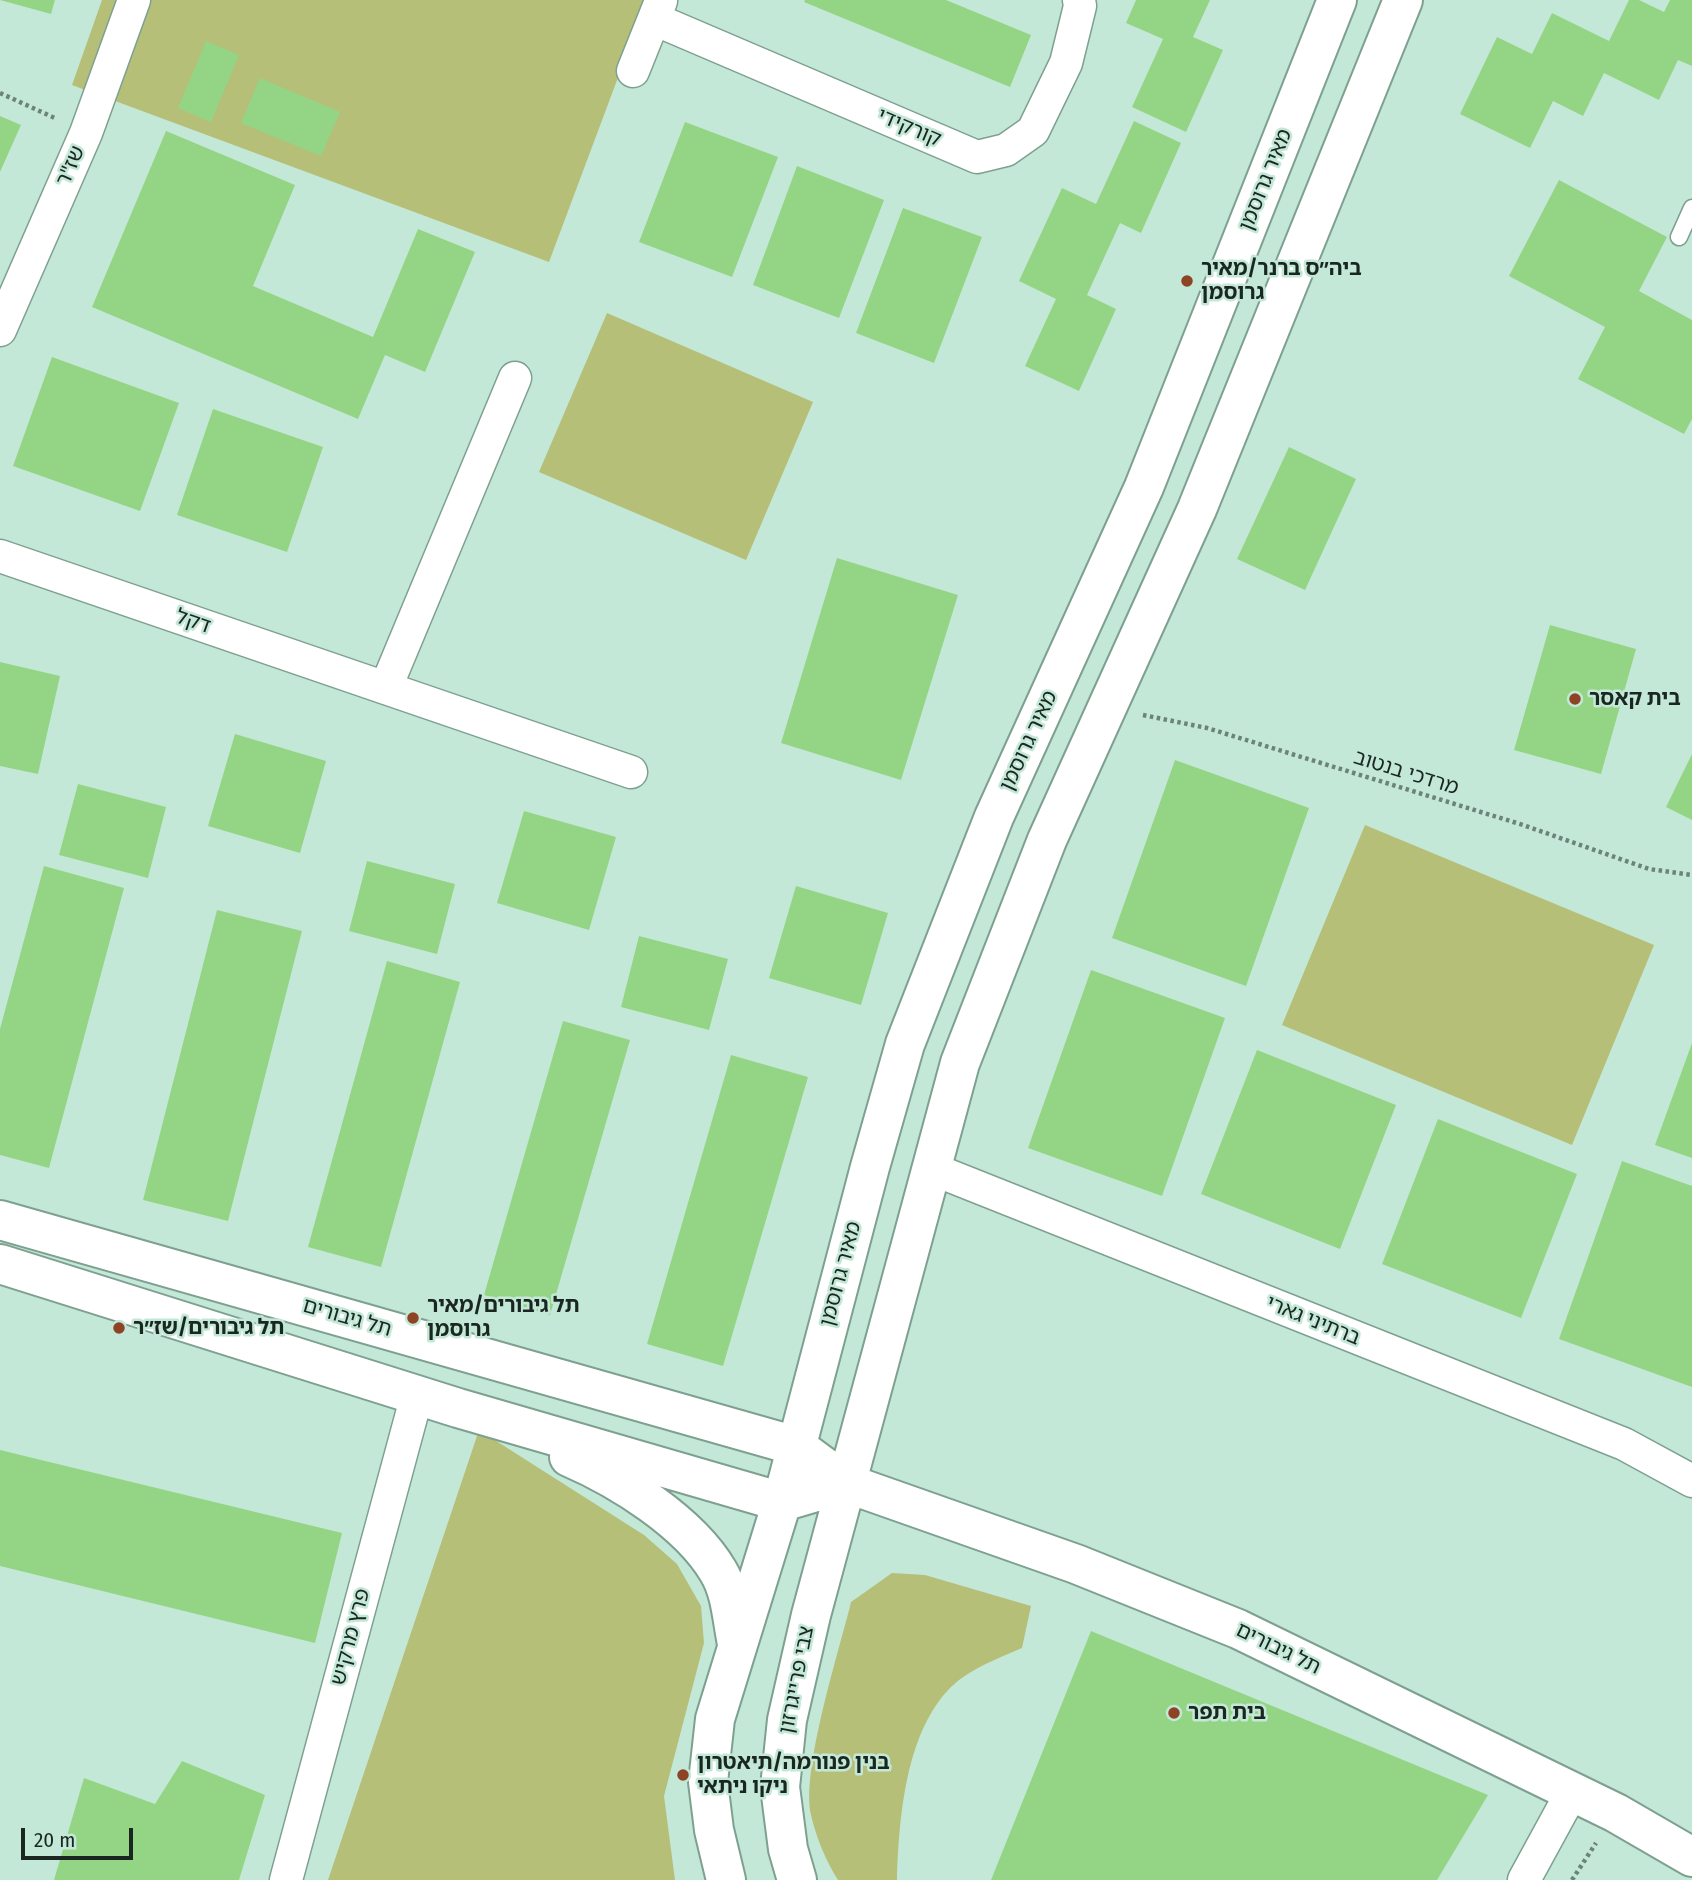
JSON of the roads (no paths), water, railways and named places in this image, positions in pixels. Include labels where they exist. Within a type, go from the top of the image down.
[{"type":"street","name":"שז\"ר","points":[[0,330],[86,132],[134,0]]},
{"type":"street","name":"קורקידי","points":[[658,9],[977,157],[1006,150],[1033,131],[1066,63],[1080,6],[1079,0]]},
{"type":"street","name":"מאיר גרוסמן","points":[[782,1502],[902,1057],[948,928],[994,817],[1144,487],[1337,0]]},
{"type":"street","points":[[0,1264],[458,1408],[782,1502],[846,1483],[960,1063],[1002,948],[1047,840],[1197,509],[1403,0]]},
{"type":"street","points":[[633,71],[658,9]]},
{"type":"street","points":[[386,687],[515,378]]},
{"type":"street","name":"דקל","points":[[0,556],[631,772]]},
{"type":"street","name":"ברתיני גארי","points":[[930,1168],[1624,1444],[1692,1481]]},
{"type":"street","name":"תל גיבורים","points":[[0,1220],[796,1446],[846,1483],[1076,1564],[1238,1629],[1572,1792],[1692,1857]]},
{"type":"street","name":"פרץ מרקיש","points":[[286,1880],[417,1395]]},
{"type":"street","points":[[458,1408],[597,1469],[667,1516],[698,1545],[719,1572],[727,1593],[737,1647]]},
{"type":"street","name":"צבי פרייגרזון","points":[[797,1880],[788,1849],[780,1787],[787,1720],[846,1483]]},
{"type":"street","points":[[726,1880],[714,1829],[708,1782],[715,1719],[782,1502]]},
{"type":"street","points":[[1524,1880],[1572,1792]]},
{"type":"lane","points":[[1679,237],[1692,208]]},
{"type":"place","name":"ביה״ס ברנר/מאיר גרוסמן","points":[[1187,281]]},
{"type":"place","name":"בית קאסר","points":[[1575,699]]},
{"type":"place","name":"תל גיבורים/מאיר גרוסמן","points":[[413,1318]]},
{"type":"place","name":"תל גיבורים/שז״ר","points":[[119,1328]]},
{"type":"place","name":"בית תפר","points":[[1174,1713]]},
{"type":"place","name":"בנין פנורמה/תיאטרון ניקו ניתאי","points":[[683,1775]]}]
